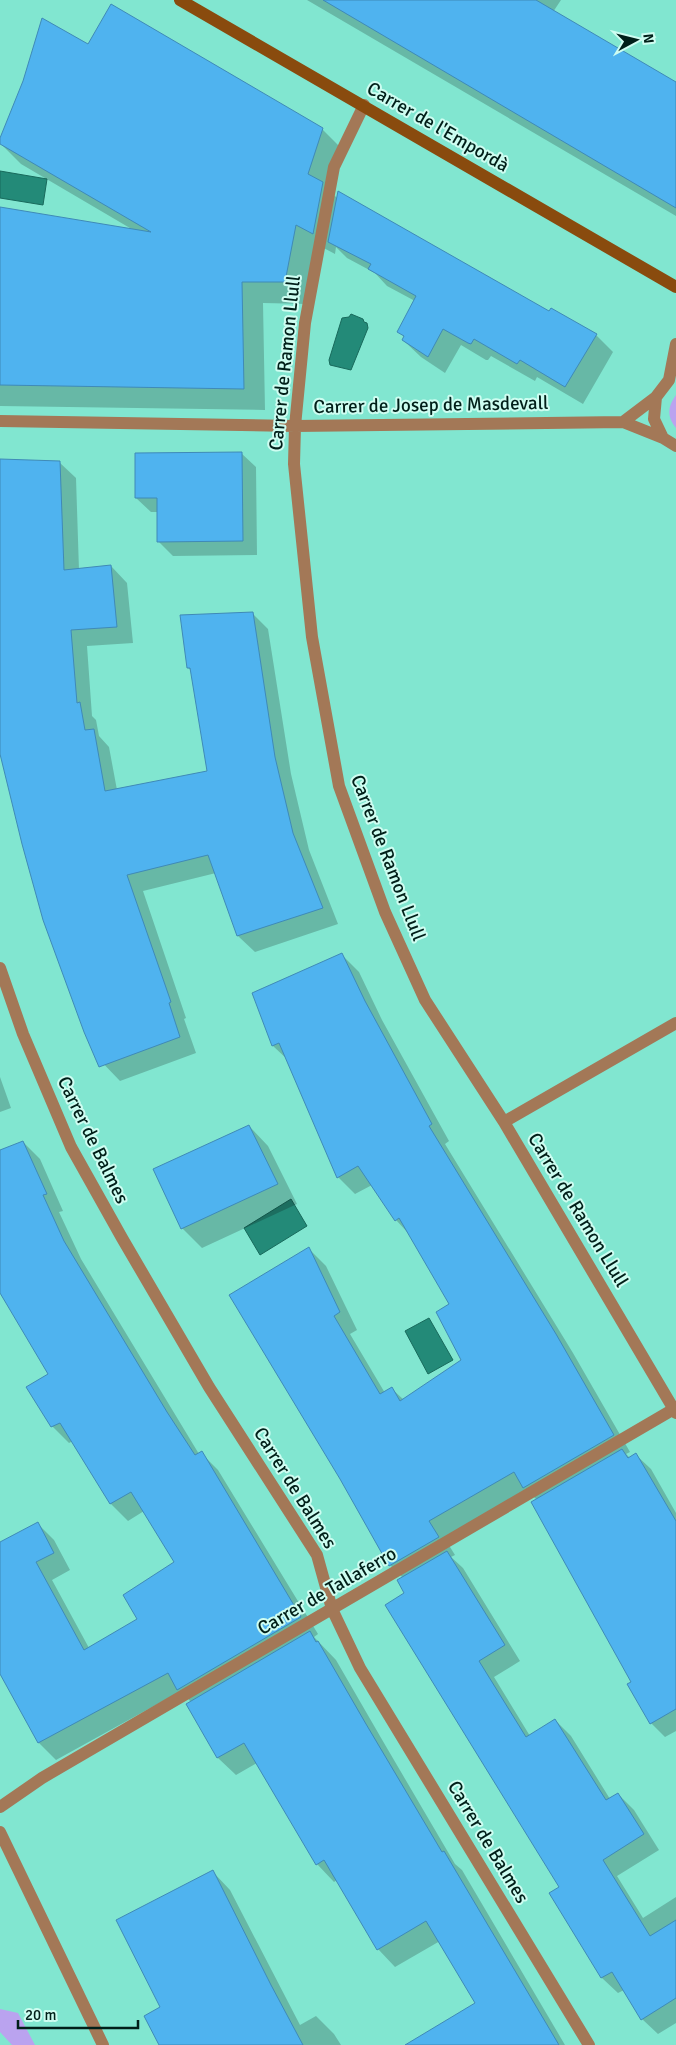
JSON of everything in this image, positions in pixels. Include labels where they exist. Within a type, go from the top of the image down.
[{"type":"main road","name":"Carrer de l'Empordà","points":[[180,0],[676,288]]},
{"type":"street","name":"Carrer de Ramon Llull","points":[[364,106],[334,167],[305,323],[295,426],[294,464],[312,637],[338,786],[385,912],[425,1000],[504,1122],[675,1411]]},
{"type":"street","points":[[623,422],[656,397],[673,379],[676,344]]},
{"type":"street","points":[[656,397],[654,418],[663,438]]},
{"type":"street","name":"Carrer de Josep de Masdevall","points":[[0,421],[295,426],[623,422]]},
{"type":"street","points":[[623,422],[663,438],[676,446]]},
{"type":"street","name":"Carrer de Balmes","points":[[0,968],[23,1034],[72,1147],[122,1238],[209,1387],[317,1555],[332,1609],[360,1668],[590,2045]]},
{"type":"street","points":[[504,1122],[676,1024]]},
{"type":"street","name":"Carrer de Tallaferro","points":[[0,1807],[42,1778],[675,1411]]},
{"type":"street","points":[[0,1832],[102,2045]]},
{"type":"shaded area","points":[[676,395],[676,428],[669,412]]},
{"type":"shaded area","points":[[0,2009],[18,2013],[35,2045],[12,2045],[0,2032]]},
{"type":"water","points":[[0,171],[47,179],[43,205],[0,198]]},
{"type":"water","points":[[351,314],[363,319],[367,323],[368,328],[351,370],[330,365],[329,360],[342,318],[349,317]]},
{"type":"water","points":[[291,1199],[307,1226],[260,1255],[244,1228]]},
{"type":"water","points":[[429,1318],[453,1360],[428,1374],[405,1331]]},
{"type":"building","points":[[323,0],[536,0],[676,82],[676,208]]},
{"type":"building","points":[[111,4],[323,128],[308,174],[323,182],[313,234],[296,225],[285,282],[242,282],[244,389],[0,385],[0,207],[151,232],[0,144],[0,138],[23,81],[42,18],[88,44]]},
{"type":"building","points":[[338,191],[549,311],[551,308],[597,334],[565,387],[520,360],[517,364],[474,339],[471,344],[443,329],[428,357],[402,340],[404,336],[397,332],[416,296],[368,269],[371,264],[328,242]]},
{"type":"building","points":[[242,452],[243,541],[157,542],[157,498],[135,498],[135,453]]},
{"type":"building","points":[[0,459],[60,461],[64,570],[111,565],[117,627],[71,630],[77,703],[80,702],[85,730],[94,729],[105,791],[207,771],[190,668],[187,668],[180,615],[253,612],[275,757],[293,833],[323,908],[237,936],[208,855],[127,875],[171,1002],[169,1003],[180,1037],[99,1067],[84,1032],[43,920],[0,754]]},
{"type":"building","points":[[342,953],[365,1001],[432,1124],[429,1126],[556,1334],[614,1435],[523,1488],[514,1472],[429,1521],[439,1537],[389,1566],[340,1479],[229,1295],[309,1247],[340,1312],[334,1316],[380,1394],[392,1387],[400,1401],[461,1360],[436,1312],[449,1304],[399,1218],[395,1221],[358,1166],[337,1178],[279,1043],[272,1046],[252,993]]},
{"type":"building","points":[[249,1125],[278,1184],[181,1229],[153,1169]]},
{"type":"building","points":[[23,1141],[47,1194],[43,1195],[64,1241],[195,1455],[202,1451],[301,1617],[177,1690],[168,1673],[38,1743],[0,1674],[0,1542],[38,1522],[54,1553],[36,1562],[84,1650],[137,1619],[123,1595],[174,1562],[131,1492],[110,1504],[60,1423],[51,1427],[26,1387],[48,1374],[0,1293],[0,1150]]},
{"type":"building","points":[[622,1449],[628,1458],[636,1453],[676,1521],[676,1709],[650,1724],[627,1684],[631,1682],[531,1502]]},
{"type":"building","points":[[447,1551],[505,1645],[479,1661],[526,1737],[555,1719],[606,1800],[618,1793],[644,1834],[603,1860],[650,1936],[676,1920],[676,1998],[641,2020],[612,1972],[601,1978],[549,1893],[559,1887],[385,1605],[404,1593],[397,1580]]},
{"type":"building","points":[[310,1631],[316,1642],[318,1641],[442,1852],[444,1851],[559,2045],[405,2045],[475,2003],[426,1921],[377,1950],[324,1860],[316,1865],[244,1743],[217,1758],[186,1704]]},
{"type":"building","points":[[213,1870],[303,2045],[159,2045],[144,2016],[160,2007],[116,1920]]}]
